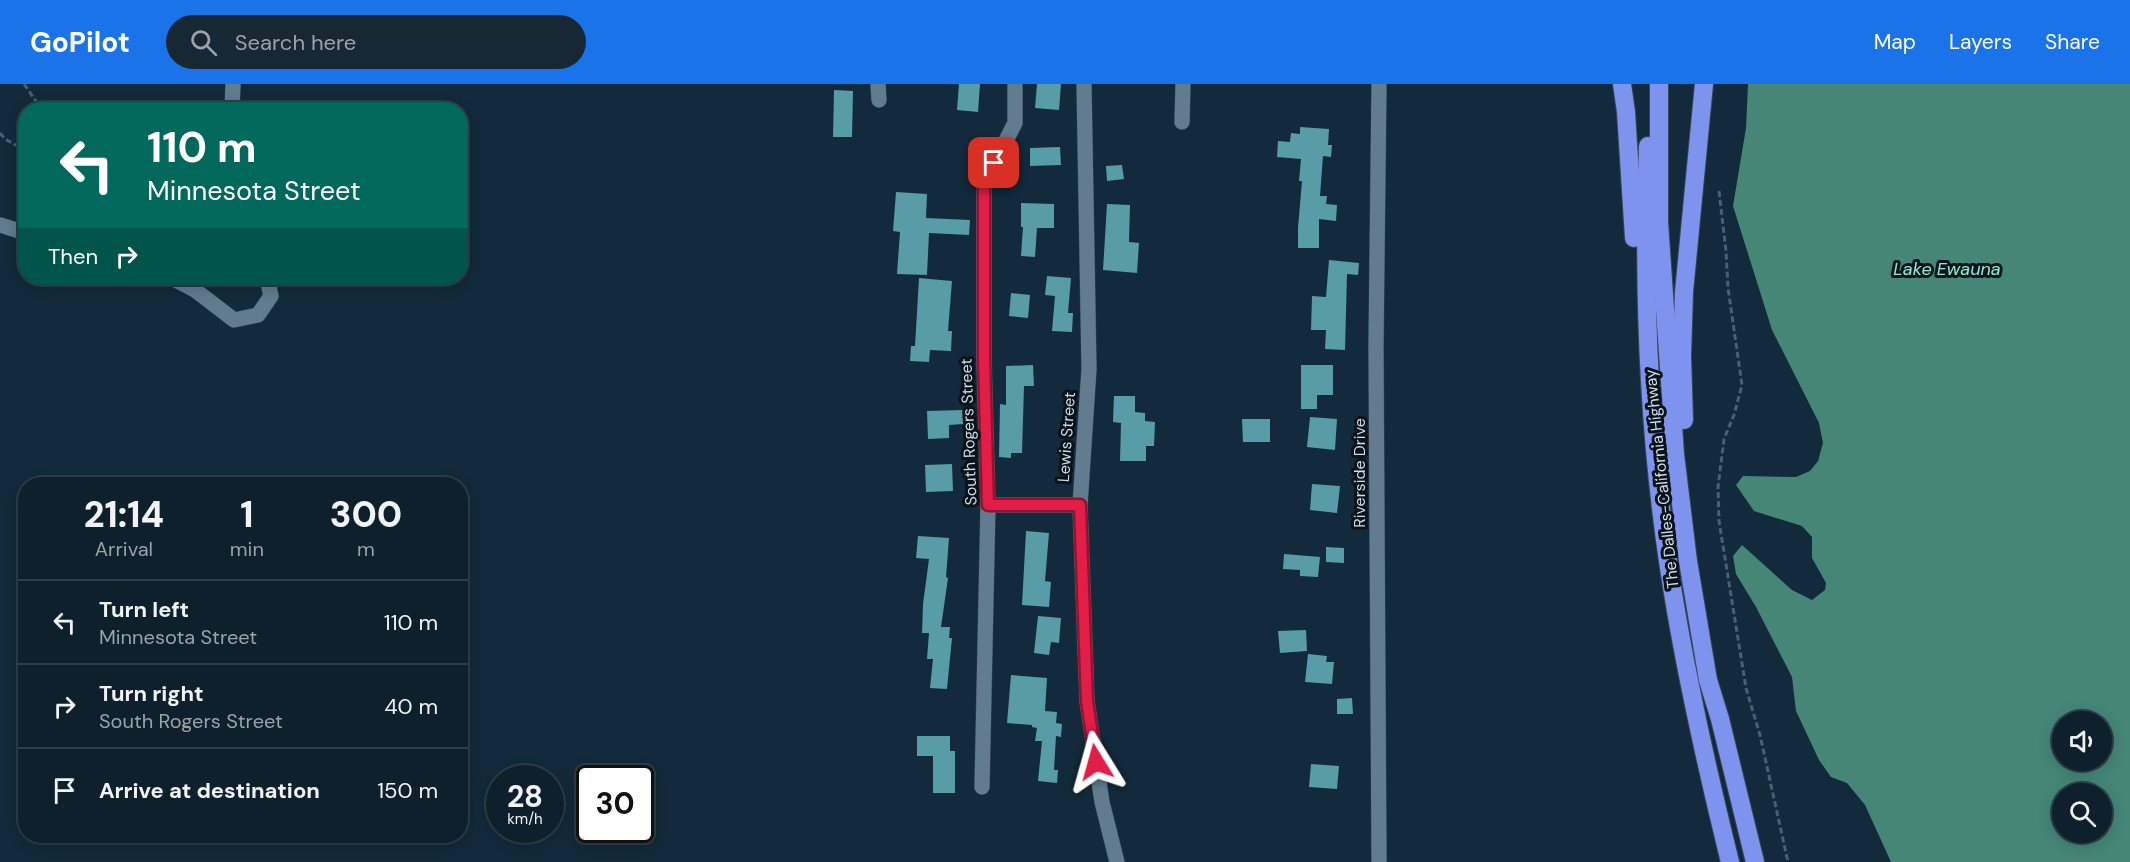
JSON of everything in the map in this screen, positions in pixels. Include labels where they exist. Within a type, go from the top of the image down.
[{"type":"highway","points":[[1622,84],[1626,112],[1638,304],[1651,386]]},
{"type":"highway","name":"The Dalles-California Highway","points":[[1650,84],[1645,225],[1656,463],[1669,567],[1689,687],[1730,862]]},
{"type":"highway","name":"The Dalles-California Highway","points":[[1659,84],[1659,222],[1675,454],[1688,561],[1708,680],[1720,719],[1755,862]]},
{"type":"highway","points":[[1704,84],[1684,292],[1682,356],[1685,453],[1695,550],[1718,680],[1720,719]]},
{"type":"street","points":[[232,102],[233,84]]},
{"type":"street","points":[[878,84],[879,100]]},
{"type":"street","name":"South Rogers Street","points":[[981,787],[988,505],[984,358],[984,183],[1015,123],[1015,84]]},
{"type":"street","name":"Lewis Street","points":[[1084,84],[1089,369],[1080,505],[1087,701],[1102,802],[1117,862]]},
{"type":"street","points":[[1182,122],[1183,84]]},
{"type":"street","name":"Riverside Drive","points":[[1378,862],[1376,346],[1379,84]]},
{"type":"street","points":[[0,225],[18,231]]},
{"type":"street","points":[[185,285],[234,320],[258,315],[271,296],[269,285]]},
{"type":"street","points":[[988,505],[1080,505]]},
{"type":"path","points":[[24,84],[36,102]]},
{"type":"path","points":[[0,133],[5,139],[18,146]]},
{"type":"path","points":[[1719,191],[1728,288],[1742,385],[1734,416],[1724,439],[1718,487],[1719,521],[1746,688],[1760,735],[1788,862]]},
{"type":"water","name":"Lake Ewauna","points":[[1748,84],[2130,84],[2130,862],[1891,862],[1865,805],[1847,783],[1831,777],[1819,760],[1796,711],[1792,677],[1756,607],[1736,574],[1733,556],[1742,545],[1792,590],[1812,600],[1825,590],[1826,583],[1812,558],[1812,537],[1802,526],[1754,511],[1736,485],[1743,476],[1796,477],[1810,471],[1818,461],[1823,443],[1819,423],[1772,330],[1733,206],[1746,128]]},
{"type":"building","points":[[959,84],[980,84],[978,112],[957,110]]},
{"type":"building","points":[[1037,84],[1061,84],[1059,110],[1035,108]]},
{"type":"building","points":[[834,90],[853,91],[852,137],[833,137]]},
{"type":"building","points":[[1300,127],[1329,129],[1328,145],[1332,145],[1331,157],[1323,156],[1320,196],[1327,196],[1326,204],[1337,205],[1336,221],[1319,219],[1319,248],[1298,248],[1301,159],[1277,157],[1278,141],[1290,142],[1291,133],[1300,134]]},
{"type":"building","points":[[1060,147],[1061,165],[1030,166],[1030,148]]},
{"type":"building","points":[[1122,165],[1124,179],[1107,181],[1106,166]]},
{"type":"building","points":[[896,192],[927,194],[926,218],[970,220],[969,235],[929,233],[927,275],[897,274],[900,232],[893,231]]},
{"type":"building","points":[[1021,203],[1054,204],[1054,228],[1037,228],[1035,257],[1021,256],[1023,227],[1021,227]]},
{"type":"building","points":[[1107,204],[1130,205],[1129,242],[1139,243],[1137,273],[1103,270]]},
{"type":"building","points":[[1329,260],[1359,263],[1358,275],[1347,274],[1345,350],[1325,349],[1326,330],[1311,330],[1312,296],[1326,297]]},
{"type":"building","points":[[1047,276],[1071,278],[1068,313],[1073,313],[1072,332],[1052,331],[1055,296],[1045,295]]},
{"type":"building","points":[[919,278],[952,281],[948,331],[952,331],[951,351],[930,350],[929,362],[910,361],[911,346],[915,346]]},
{"type":"building","points":[[1011,293],[1030,295],[1028,318],[1009,316]]},
{"type":"building","points":[[1033,365],[1034,386],[1024,386],[1022,453],[1011,453],[1011,458],[999,457],[1000,404],[1006,405],[1006,366]]},
{"type":"building","points":[[1301,365],[1333,365],[1333,395],[1317,395],[1317,409],[1301,409]]},
{"type":"building","points":[[1114,396],[1135,396],[1135,412],[1145,413],[1145,421],[1155,422],[1154,446],[1146,446],[1146,461],[1120,461],[1121,423],[1113,422]]},
{"type":"building","points":[[963,410],[963,424],[949,425],[949,438],[928,439],[927,411]]},
{"type":"building","points":[[1310,417],[1337,419],[1335,450],[1307,447]]},
{"type":"building","points":[[1242,419],[1270,419],[1270,442],[1243,442]]},
{"type":"building","points":[[952,464],[953,491],[926,492],[925,465]]},
{"type":"building","points":[[1312,484],[1340,486],[1337,513],[1310,510]]},
{"type":"building","points":[[1026,531],[1049,533],[1045,581],[1051,582],[1049,607],[1022,605]]},
{"type":"building","points":[[918,536],[949,538],[946,577],[948,578],[941,627],[950,627],[949,638],[952,638],[947,689],[930,688],[933,659],[927,659],[929,633],[922,633],[929,559],[916,558]]},
{"type":"building","points":[[1326,547],[1344,548],[1344,563],[1326,562]]},
{"type":"building","points":[[1284,554],[1320,557],[1318,577],[1300,576],[1300,570],[1283,569]]},
{"type":"building","points":[[1038,616],[1061,618],[1059,643],[1051,642],[1049,655],[1034,653]]},
{"type":"building","points":[[1306,630],[1307,651],[1280,653],[1278,631]]},
{"type":"building","points":[[1308,654],[1327,656],[1326,662],[1334,662],[1332,684],[1305,682]]},
{"type":"building","points":[[1011,675],[1047,678],[1045,711],[1057,712],[1056,723],[1062,724],[1061,737],[1056,736],[1054,770],[1058,770],[1057,783],[1038,781],[1042,741],[1035,741],[1037,728],[1032,725],[1007,723]]},
{"type":"building","points":[[1352,698],[1353,714],[1337,714],[1337,699]]},
{"type":"building","points":[[917,736],[950,736],[950,751],[955,751],[955,793],[933,793],[933,756],[917,756]]},
{"type":"building","points":[[1311,764],[1339,766],[1337,789],[1309,787]]},
{"type":"route","points":[[994,163],[984,183],[984,358],[988,505],[1080,505],[1087,701],[1096,762]]}]
